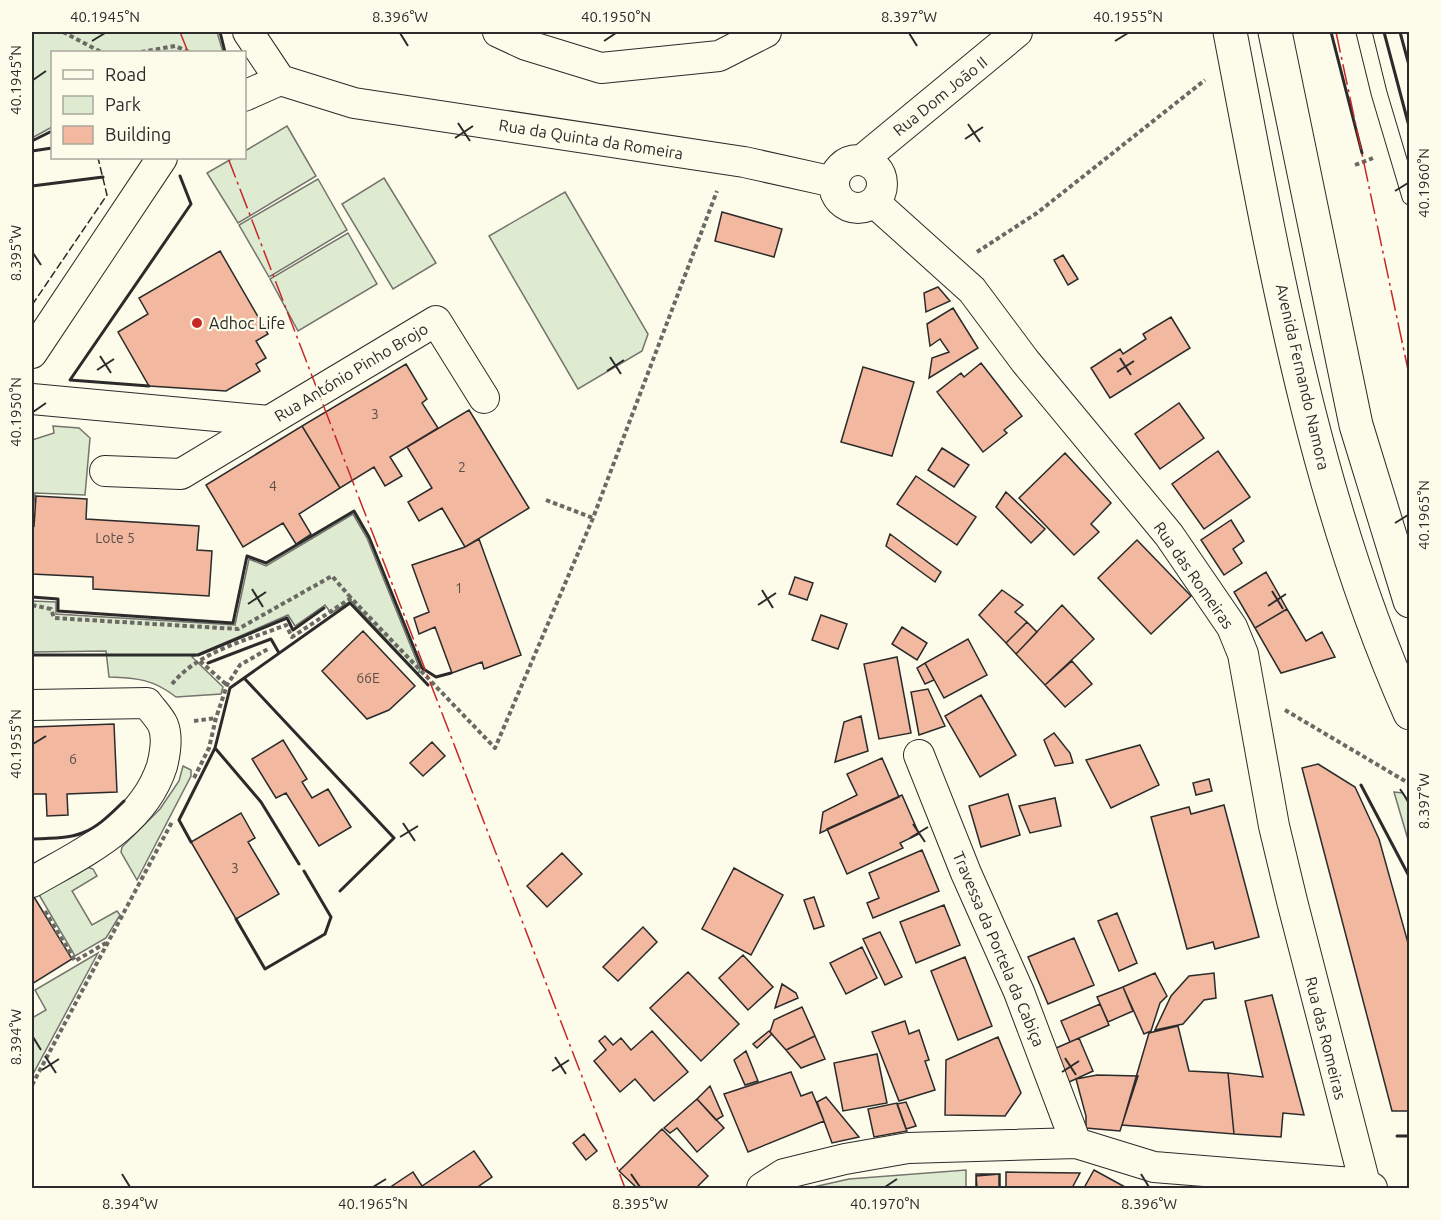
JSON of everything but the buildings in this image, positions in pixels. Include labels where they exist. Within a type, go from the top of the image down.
[{"type":"main road","name":"Avenida Fernando Namora","points":[[1230,32],[1291,331],[1328,481],[1364,595],[1410,713]]},
{"type":"main road","points":[[1275,32],[1356,425],[1410,601]]},
{"type":"street","points":[[246,95],[280,80],[248,32]]},
{"type":"street","points":[[498,32],[526,45],[602,68],[719,56],[766,32]]},
{"type":"street","name":"Rua Dom João II","points":[[834,183],[840,168],[846,163],[862,160],[1017,32]]},
{"type":"street","name":"Rua da Quinta da Romeira","points":[[280,80],[354,103],[729,159],[834,183]]},
{"type":"street","points":[[32,353],[161,159]]},
{"type":"street","points":[[834,183],[835,190],[844,203],[859,208],[874,202],[882,189],[880,173],[870,162],[862,160]]},
{"type":"street","name":"Rua das Romeiras","points":[[874,202],[972,290],[1025,361],[1169,536],[1232,627],[1243,654],[1284,869],[1340,1096],[1369,1186]]},
{"type":"street","name":"Rua António Pinho Brojo","points":[[32,399],[269,421],[436,321],[484,398]]},
{"type":"street","points":[[105,471],[181,474],[269,421]]},
{"type":"street","points":[[32,705],[147,703],[164,725],[166,752],[155,786],[125,824],[37,894]]},
{"type":"street","name":"Travessa da Portela da Cabiça","points":[[919,755],[966,873],[1019,992],[1076,1143]]},
{"type":"street","points":[[762,1188],[784,1174],[845,1159],[908,1148],[1076,1143],[1154,1167],[1369,1186]]},
{"type":"lane","points":[[1364,32],[1378,93],[1410,197]]},
{"type":"path","points":[[63,32],[99,51]]},
{"type":"path","points":[[1408,32],[1410,38]]},
{"type":"path","points":[[147,51],[175,46],[187,51]]},
{"type":"path","points":[[950,270],[1037,213],[1206,79]]},
{"type":"path","points":[[32,605],[51,609],[54,618],[238,629],[332,576],[495,748],[593,518],[729,159]]},
{"type":"path","points":[[546,500],[593,518]]},
{"type":"path","points":[[167,690],[180,674],[200,661],[286,625],[292,637],[351,598]]},
{"type":"path","points":[[189,787],[209,748],[227,685],[240,665],[268,649]]},
{"type":"path","points":[[200,661],[227,685]]},
{"type":"path","points":[[1250,690],[1410,784]]},
{"type":"path","points":[[32,1085],[174,817]]},
{"type":"path","points":[[37,894],[75,961],[107,943]]},
{"type":"green space","points":[[32,32],[217,32],[223,51],[51,51],[51,128],[32,138]]},
{"type":"green space","points":[[287,126],[316,176],[238,223],[207,173],[231,159],[246,159],[246,150]]},
{"type":"green space","points":[[384,178],[436,263],[393,289],[342,204]]},
{"type":"green space","points":[[318,179],[347,230],[269,277],[239,225]]},
{"type":"green space","points":[[565,192],[648,334],[642,351],[578,389],[489,236]]},
{"type":"green space","points":[[348,233],[377,284],[298,331],[270,279]]},
{"type":"green space","points":[[53,426],[79,428],[90,438],[85,495],[35,493],[32,522],[32,440],[54,433]]},
{"type":"green space","points":[[353,514],[367,538],[420,669],[418,674],[351,601],[331,613],[325,605],[295,626],[288,615],[192,657],[223,687],[221,694],[176,697],[152,683],[109,677],[106,651],[32,652],[32,601],[56,602],[56,614],[235,625],[249,559],[266,566]]},
{"type":"green space","points":[[183,766],[191,770],[191,776],[137,880],[121,852],[122,847],[160,809],[179,781]]},
{"type":"green space","points":[[1394,792],[1403,793],[1409,805],[1409,843]]},
{"type":"green space","points":[[87,867],[93,869],[97,876],[72,891],[92,925],[117,911],[120,915],[106,938],[75,956],[38,893]]},
{"type":"green space","points":[[98,953],[32,1076],[32,1018],[46,1010],[35,990]]},
{"type":"green space","points":[[966,1170],[966,1188],[809,1188],[849,1179]]},
{"type":"fence","points":[[32,305],[107,195],[98,159]]},
{"type":"wall","points":[[220,32],[225,51]]},
{"type":"wall","points":[[1331,32],[1362,153]]},
{"type":"wall","points":[[1384,32],[1410,130]]},
{"type":"wall","points":[[1400,32],[1410,69]]},
{"type":"wall","points":[[32,141],[51,132]]},
{"type":"wall","points":[[32,151],[51,148]]},
{"type":"wall","points":[[149,386],[70,380],[191,204],[180,176]]},
{"type":"wall","points":[[32,186],[103,177]]},
{"type":"wall","points":[[32,597],[58,599],[58,611],[233,623],[247,556],[266,563],[354,511],[369,537],[422,668],[436,677],[451,673]]},
{"type":"wall","points":[[191,842],[179,820],[215,748],[230,688],[350,603],[428,685]]},
{"type":"wall","points":[[32,655],[198,655],[287,618],[293,630],[324,608]]},
{"type":"wall","points":[[208,663],[271,639],[279,653]]},
{"type":"wall","points":[[244,678],[394,838],[340,891]]},
{"type":"wall","points":[[215,748],[261,802],[299,864]]},
{"type":"wall","points":[[1361,785],[1410,878]]},
{"type":"wall","points":[[32,839],[62,838],[83,833],[102,822],[124,801]]},
{"type":"wall","points":[[236,919],[265,969],[325,934],[331,917],[304,871]]},
{"type":"wall","points":[[1397,1136],[1410,1136]]},
{"type":"power","points":[[180,32],[188,51]]},
{"type":"power","points":[[1336,32],[1410,379]]},
{"type":"power","points":[[228,159],[625,1188]]},
{"type":"place","name":"Adhoc Life","points":[[197,323]]}]
